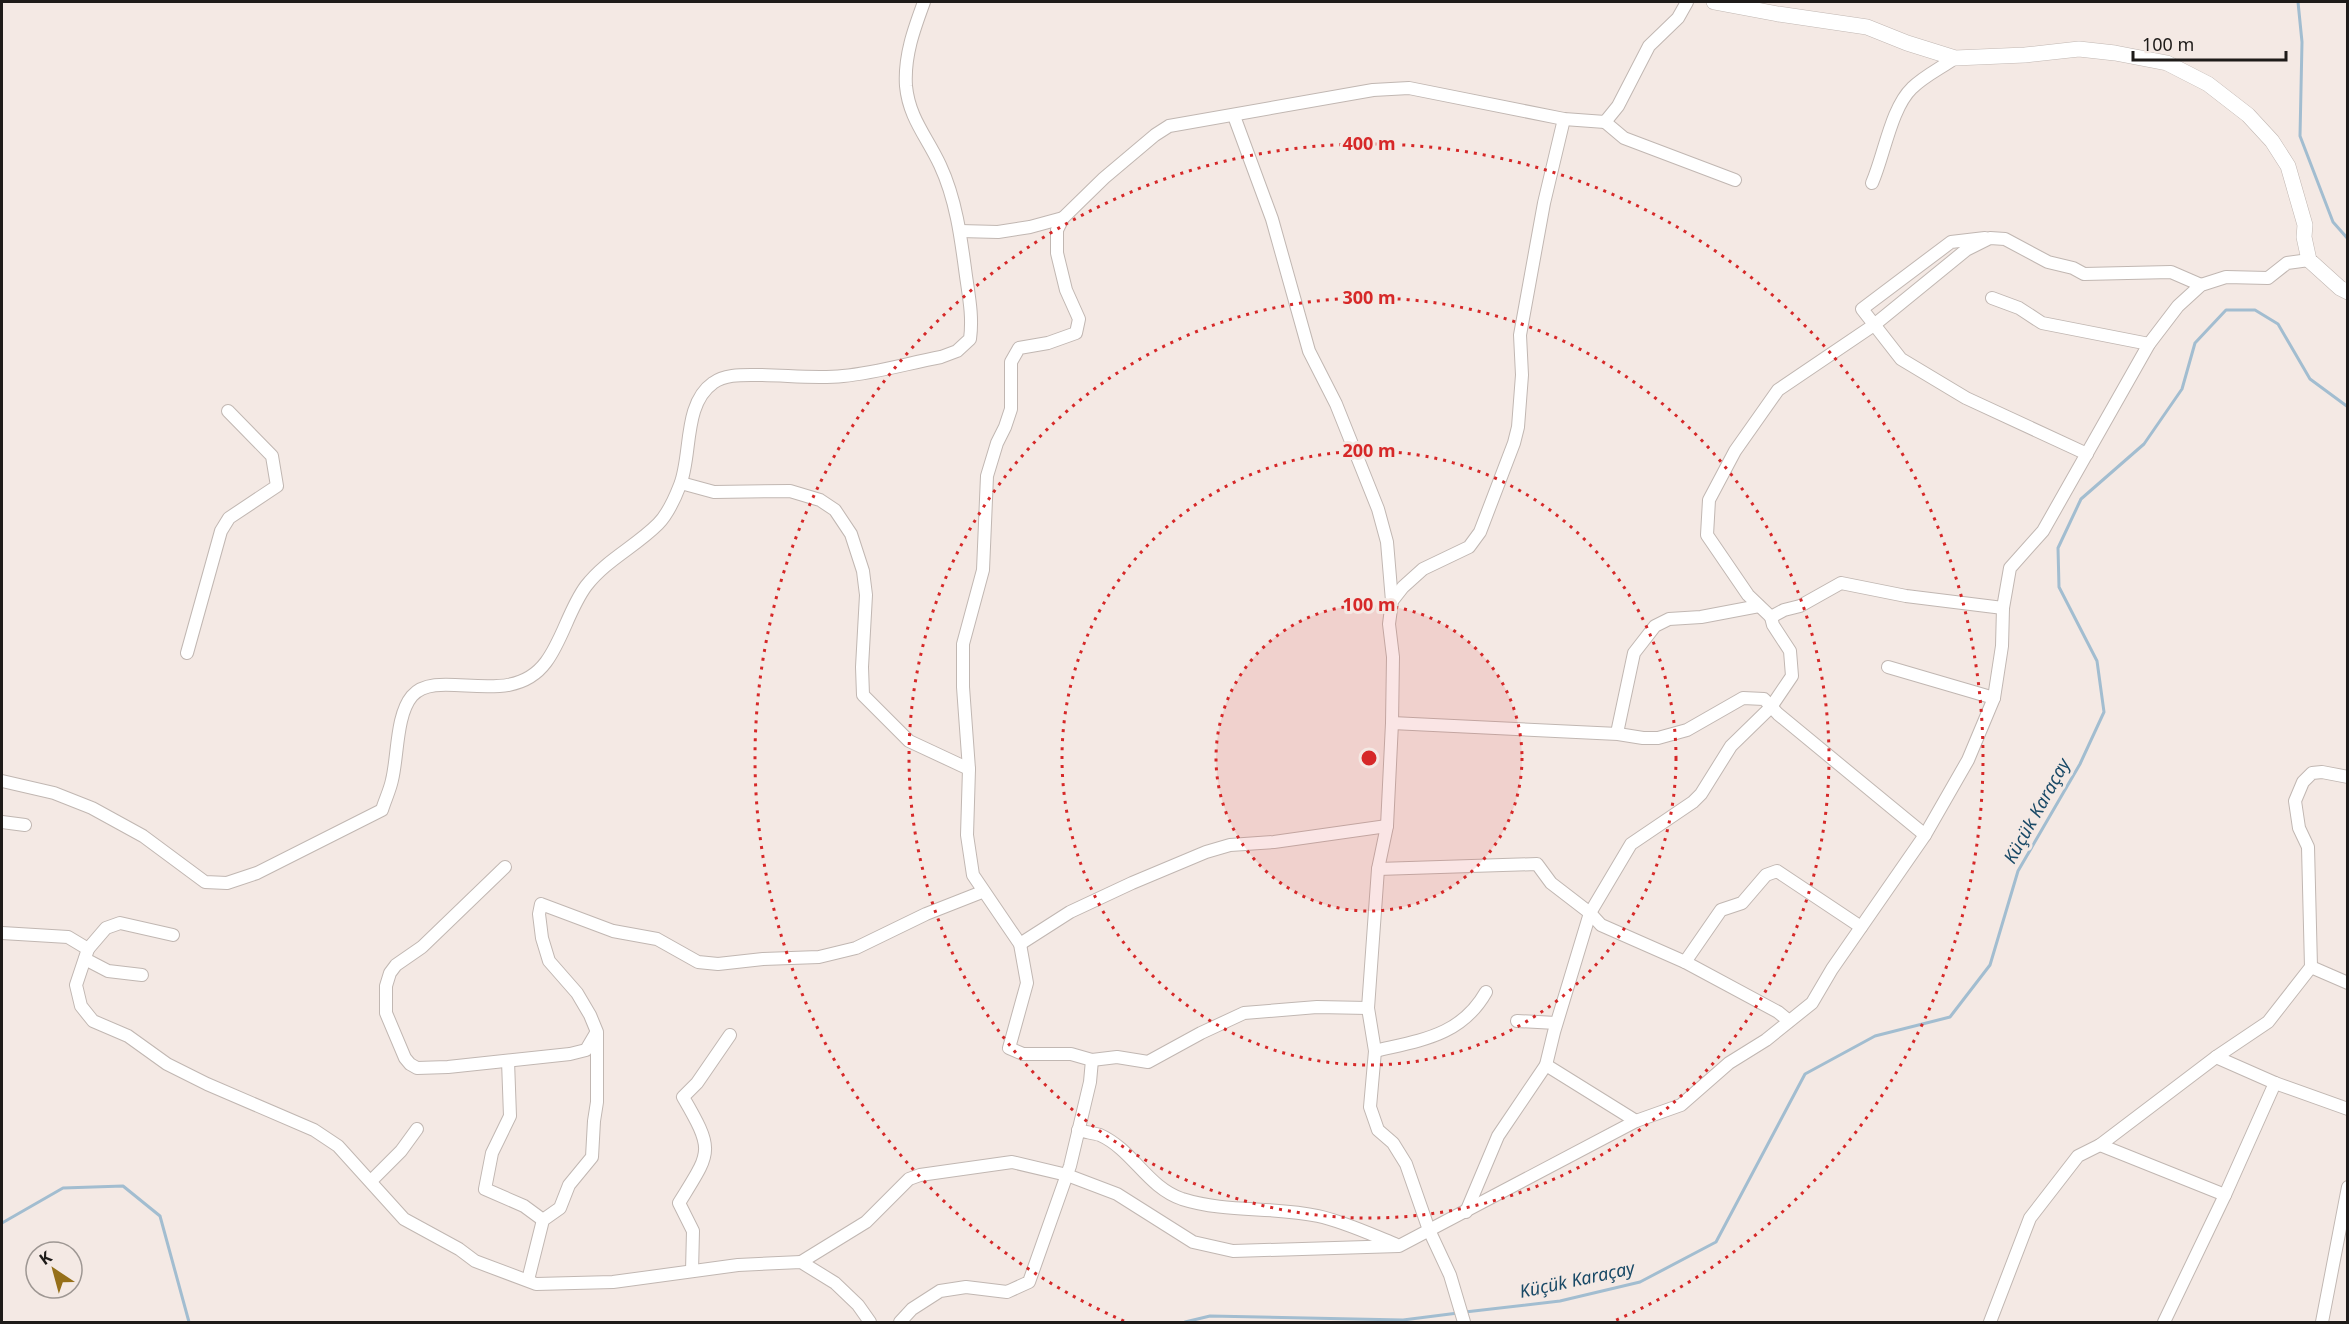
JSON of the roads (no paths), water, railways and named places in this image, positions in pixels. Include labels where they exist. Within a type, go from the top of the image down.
[{"type":"street","points":[[2,781],[54,793],[92,808],[143,836],[205,882],[227,884],[257,873],[382,810],[392,781],[403,713],[413,696],[427,687],[451,685],[496,687],[525,682],[544,665],[555,649],[584,588],[601,567],[658,523],[668,509],[681,483],[697,402],[713,383],[735,375],[843,376],[941,357],[957,351],[970,339],[972,322],[960,231],[950,189],[940,165],[911,112],[908,94],[908,47],[924,2]]},
{"type":"street","points":[[1605,122],[1618,106],[1649,46],[1678,18],[1687,2]]},
{"type":"street","points":[[1714,2],[1867,27],[1907,43],[1955,58],[2079,50],[2115,53],[2167,63],[2208,84],[2248,116],[2272,141],[2288,166],[2305,225],[2304,237],[2309,260],[2340,288],[2348,292]]},
{"type":"street","points":[[1872,183],[1881,162],[1896,111],[1911,88],[1955,58]]},
{"type":"street","points":[[1368,1008],[1317,1007],[1244,1013],[1148,1062],[1118,1057],[1092,1060],[1071,1054],[1023,1054],[1008,1048],[1027,982],[1020,944],[982,892],[973,875],[967,835],[969,769],[963,687],[963,645],[983,570],[987,476],[996,443],[1011,409],[1011,362],[1019,348],[1048,343],[1076,333],[1079,319],[1066,290],[1057,253],[1057,230],[1063,218],[1104,178],[1169,126],[1372,90],[1409,88],[1564,119],[1605,122],[1624,138],[1736,180]]},
{"type":"street","points":[[1234,116],[1272,219],[1309,351],[1336,404],[1378,509],[1387,542],[1392,601],[1389,624],[1393,657],[1392,723],[1387,826],[1378,869],[1368,1008],[1376,1051],[1370,1107],[1378,1130],[1393,1143],[1406,1164],[1429,1230],[1450,1275],[1464,1323]]},
{"type":"street","points":[[1392,601],[1423,569],[1469,547],[1480,532],[1515,443],[1522,375],[1520,335],[1544,203],[1564,119]]},
{"type":"street","points":[[960,231],[998,232],[1030,227],[1063,218]]},
{"type":"street","points":[[2086,454],[1966,398],[1901,359],[1862,309],[1951,242],[1974,238],[2005,239],[2048,262],[2073,268],[2084,274],[2171,272],[2201,285]]},
{"type":"street","points":[[1466,1212],[1498,1136],[1546,1065],[1556,1023],[1590,913],[1630,844],[1693,802],[1701,794],[1731,746],[1771,707],[1792,676],[1790,651],[1773,625],[1771,617],[1748,595],[1707,535],[1709,500],[1735,451],[1778,390],[1874,325],[1966,250],[1990,238]]},
{"type":"street","points":[[173,935],[120,923],[106,928],[86,954],[76,985],[81,1006],[93,1021],[128,1036],[167,1064],[207,1084],[314,1130],[338,1146],[404,1219],[476,1261],[536,1284],[613,1282],[738,1265],[801,1262],[866,1222],[909,1179],[920,1175],[1012,1162],[1067,1175],[1117,1194],[1193,1242],[1233,1251],[1399,1246],[1636,1121],[1681,1105],[1729,1063],[1766,1040],[1812,1003],[1924,835],[1968,760],[1994,698],[2002,646],[2002,609],[2010,568],[2043,531],[2149,344],[2178,306],[2201,285],[2226,277],[2268,278],[2287,263],[2309,260]]},
{"type":"street","points":[[1992,298],[2019,308],[2042,323],[2149,344]]},
{"type":"street","points":[[187,653],[221,531],[229,518],[277,486],[272,456],[228,411]]},
{"type":"street","points":[[681,483],[714,492],[790,491],[820,500],[835,510],[851,534],[863,571],[866,595],[862,667],[863,695],[909,741],[969,769]]},
{"type":"street","points":[[1771,617],[1784,610],[1800,606],[1840,583],[1906,596],[2002,609]]},
{"type":"street","points":[[1617,734],[1634,653],[1655,626],[1669,619],[1712,616],[1760,606]]},
{"type":"street","points":[[1888,667],[1994,698]]},
{"type":"street","points":[[1392,723],[1658,738],[1687,730],[1743,698],[1764,699],[1924,835]]},
{"type":"street","points":[[1990,1323],[2030,1218],[2078,1156],[2100,1145],[2216,1057],[2268,1022],[2311,968],[2308,847],[2299,828],[2295,801],[2303,782],[2312,773],[2322,772],[2348,777]]},
{"type":"street","points":[[2,822],[25,825]]},
{"type":"street","points":[[1020,944],[1070,912],[1206,852],[1230,845],[1274,842],[1387,826]]},
{"type":"street","points":[[1378,869],[1537,864],[1551,883],[1590,913],[1600,925],[1685,962],[1778,1012],[1789,1021]]},
{"type":"street","points":[[505,867],[422,947],[396,965],[390,973],[386,986],[386,1013],[405,1058],[417,1068],[570,1054],[586,1050],[597,1032]]},
{"type":"street","points":[[1685,962],[1721,910],[1742,903],[1766,874],[1777,871],[1861,927]]},
{"type":"street","points":[[528,1280],[543,1220],[560,1208],[569,1185],[592,1157],[597,1102],[597,1032],[577,993],[549,961],[542,938],[539,914],[542,904],[613,931],[657,939],[698,962],[718,964],[763,959],[819,957],[856,948],[926,914],[982,892]]},
{"type":"street","points":[[2,933],[68,938],[108,971],[142,975]]},
{"type":"street","points":[[2311,968],[2348,983]]},
{"type":"street","points":[[1376,1051],[1437,1036],[1451,1030],[1479,1004],[1486,992]]},
{"type":"street","points":[[1517,1021],[1556,1023]]},
{"type":"street","points":[[692,1271],[693,1231],[680,1203],[704,1163],[707,1146],[683,1097],[698,1083],[730,1035]]},
{"type":"street","points":[[2216,1057],[2275,1083],[2348,1108]]},
{"type":"street","points":[[900,1323],[912,1309],[940,1291],[966,1287],[1006,1292],[1029,1282],[1067,1175],[1090,1082],[1092,1060]]},
{"type":"street","points":[[508,1061],[510,1116],[492,1153],[485,1189],[524,1206],[543,1220]]},
{"type":"street","points":[[1546,1065],[1636,1121]]},
{"type":"street","points":[[2164,1323],[2225,1196],[2275,1083]]},
{"type":"street","points":[[371,1181],[401,1151],[417,1129]]},
{"type":"street","points":[[1077,1130],[1099,1135],[1115,1145],[1163,1191],[1183,1199],[1223,1208],[1318,1216],[1399,1246]]},
{"type":"street","points":[[2100,1145],[2225,1196]]},
{"type":"street","points":[[2322,1323],[2348,1187]]},
{"type":"street","points":[[801,1262],[835,1283],[858,1305],[870,1323]]},
{"type":"waterway","points":[[2298,2],[2302,42],[2300,136],[2333,222],[2348,239]]},
{"type":"waterway","name":"Küçük Karaçay","points":[[1465,1312],[1560,1301],[1640,1282],[1716,1242],[1805,1074],[1875,1036],[1950,1017],[1990,965],[2018,871],[2080,764],[2104,712],[2097,661],[2059,587],[2058,548],[2081,499],[2144,444],[2182,389],[2195,343],[2226,310],[2255,310],[2278,324],[2310,379],[2348,407]]},
{"type":"waterway","name":"Küçük Karaçay","points":[[2,1223],[63,1188],[123,1186],[160,1216],[189,1322]]},
{"type":"waterway","name":"Küçük Karaçay","points":[[1185,1322],[1210,1316],[1403,1320],[1458,1313]]}]
